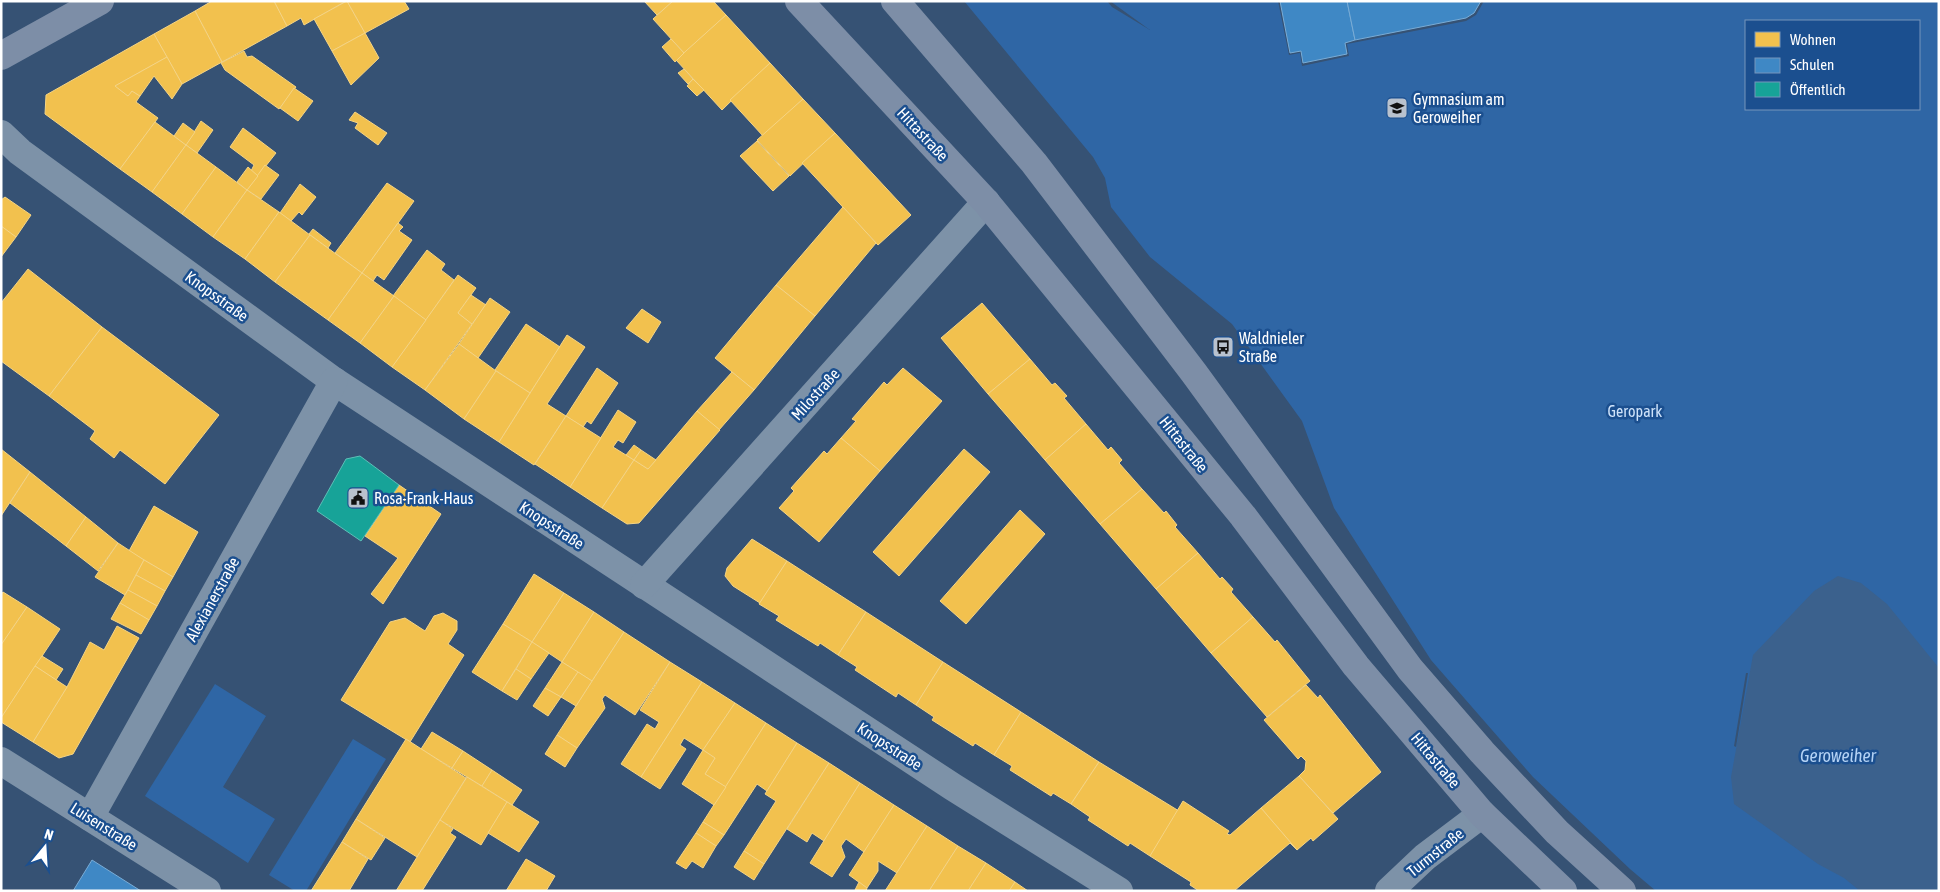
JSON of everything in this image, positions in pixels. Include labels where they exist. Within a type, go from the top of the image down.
[{"type":"main road","points":[[1,56],[100,1]]},
{"type":"main road","name":"Hittastraße","points":[[799,1],[986,202],[1243,516],[1356,666],[1482,814],[1562,891]]},
{"type":"main road","points":[[895,1],[1034,162],[1194,374],[1410,669],[1482,752],[1557,832],[1622,891]]},
{"type":"street","name":"Knopsstraße","points":[[1,134],[20,152],[334,381],[945,782],[1119,891]]},
{"type":"street","name":"Milostraße","points":[[644,585],[986,202]]},
{"type":"street","name":"Alexianerstraße","points":[[90,817],[334,381]]},
{"type":"street","name":"Luisenstraße","points":[[1,762],[206,891]]},
{"type":"street","name":"Turmstraße","points":[[1389,891],[1425,857],[1482,814]]},
{"type":"green space","name":"Geropark","points":[[964,1],[1107,1],[1112,7],[1150,30],[1110,1],[1278,1],[1289,55],[1300,53],[1302,66],[1349,56],[1347,44],[1466,21],[1476,15],[1484,1],[1939,1],[1939,891],[1656,891],[1630,869],[1533,777],[1431,660],[1334,508],[1302,421],[1232,324],[1150,257],[1111,207],[1105,178],[1093,157]]},
{"type":"green space","points":[[215,684],[266,716],[223,787],[275,819],[248,863],[145,796]]},
{"type":"green space","points":[[353,739],[386,759],[306,891],[295,891],[269,875]]},
{"type":"water","name":"Geroweiher","points":[[1838,576],[1861,583],[1887,604],[1939,668],[1939,891],[1860,891],[1844,878],[1818,864],[1734,804],[1731,777],[1753,655],[1814,591]]},
{"type":"pier","points":[[1746,673],[1748,673],[1736,747],[1734,746]]},
{"type":"building: Wohnen","points":[[212,1],[274,1],[287,26],[222,62],[195,11]]},
{"type":"building: Wohnen","points":[[274,1],[346,1],[304,25],[301,18],[287,26]]},
{"type":"building: Wohnen","points":[[347,1],[365,33],[332,51],[314,19]]},
{"type":"building: Wohnen","points":[[347,1],[404,1],[409,9],[365,33]]},
{"type":"building: Wohnen","points":[[644,1],[673,1],[657,15]]},
{"type":"building: Wohnen","points":[[673,1],[713,1],[726,15],[684,53],[653,19]]},
{"type":"building: Wohnen","points":[[195,11],[222,62],[182,84],[154,34]]},
{"type":"building: Wohnen","points":[[726,15],[770,63],[722,110],[676,60]]},
{"type":"building: Wohnen","points":[[365,33],[379,58],[351,85],[332,51]]},
{"type":"building: Wohnen","points":[[154,34],[167,57],[115,86],[128,96],[132,91],[140,96],[136,102],[158,118],[120,169],[45,114],[46,95]]},
{"type":"building: Wohnen","points":[[671,39],[684,53],[675,62],[662,47]]},
{"type":"building: Wohnen","points":[[244,51],[247,57],[252,56],[296,87],[279,109],[225,70],[221,63]]},
{"type":"building: Wohnen","points":[[167,57],[182,84],[172,99],[154,76],[140,96],[132,91],[128,96],[115,86]]},
{"type":"building: Wohnen","points":[[770,63],[803,99],[763,136],[730,100]]},
{"type":"building: Wohnen","points":[[684,69],[693,79],[688,84],[678,73]]},
{"type":"building: Wohnen","points":[[693,79],[704,90],[697,96],[687,86]]},
{"type":"building: Wohnen","points":[[294,88],[313,101],[298,121],[280,108]]},
{"type":"building: Wohnen","points":[[803,99],[835,133],[790,176],[757,140]]},
{"type":"building: Wohnen","points":[[355,112],[387,133],[378,145],[355,128],[358,123],[349,120]]},
{"type":"building: Wohnen","points":[[201,121],[213,130],[197,153],[186,145]]},
{"type":"building: Wohnen","points":[[155,122],[186,145],[152,192],[120,169]]},
{"type":"building: Wohnen","points":[[183,123],[195,132],[186,145],[174,136]]},
{"type":"building: Wohnen","points":[[243,128],[276,153],[258,176],[251,171],[254,165],[230,147]]},
{"type":"building: Wohnen","points":[[835,133],[911,215],[878,245],[802,163]]},
{"type":"building: Wohnen","points":[[757,141],[789,176],[773,191],[740,156]]},
{"type":"building: Wohnen","points":[[186,145],[216,167],[182,214],[152,192]]},
{"type":"building: Wohnen","points":[[265,165],[279,175],[261,199],[247,190]]},
{"type":"building: Wohnen","points":[[216,167],[247,190],[213,237],[182,214]]},
{"type":"building: Wohnen","points":[[248,167],[258,176],[247,190],[237,182]]},
{"type":"building: Wohnen","points":[[387,183],[414,201],[362,273],[335,253]]},
{"type":"building: Wohnen","points":[[300,184],[316,197],[302,215],[299,212],[291,221],[280,213]]},
{"type":"building: Wohnen","points":[[247,190],[279,212],[245,259],[213,237]]},
{"type":"building: Wohnen","points":[[5,197],[31,215],[16,237],[1,226],[1,200]]},
{"type":"building: Wohnen","points":[[843,207],[876,243],[815,316],[776,285]]},
{"type":"building: Wohnen","points":[[279,212],[310,235],[275,282],[245,259]]},
{"type":"building: Wohnen","points":[[398,223],[403,227],[399,231],[412,240],[384,280],[377,275],[373,281],[362,273]]},
{"type":"building: Wohnen","points":[[1,226],[16,237],[1,257]]},
{"type":"building: Wohnen","points":[[313,229],[331,243],[328,248],[309,234]]},
{"type":"building: Wohnen","points":[[310,235],[362,273],[328,320],[275,282]]},
{"type":"building: Wohnen","points":[[427,250],[445,264],[441,270],[454,280],[426,320],[393,296]]},
{"type":"building: Wohnen","points":[[28,269],[102,327],[49,396],[1,361],[1,303]]},
{"type":"building: Wohnen","points":[[362,273],[394,296],[360,343],[328,320]]},
{"type":"building: Wohnen","points":[[458,275],[476,288],[458,313],[472,324],[425,390],[392,367]]},
{"type":"building: Wohnen","points":[[776,285],[815,316],[754,390],[715,358]]},
{"type":"building: Wohnen","points":[[471,295],[486,305],[472,324],[458,313]]},
{"type":"building: Wohnen","points":[[394,296],[426,320],[392,367],[360,343]]},
{"type":"building: Wohnen","points":[[490,298],[510,312],[478,358],[459,344]]},
{"type":"building: Wohnen","points":[[982,303],[1030,359],[988,394],[941,338]]},
{"type":"building: Wohnen","points":[[642,309],[661,322],[648,343],[626,328]]},
{"type":"building: Wohnen","points":[[526,324],[560,347],[530,393],[495,370]]},
{"type":"building: Wohnen","points":[[102,327],[219,415],[165,484],[120,450],[114,458],[90,439],[95,431],[49,396]]},
{"type":"building: Wohnen","points":[[567,335],[585,347],[547,404],[566,416],[534,465],[499,442]]},
{"type":"building: Wohnen","points":[[459,344],[496,371],[464,419],[425,390]]},
{"type":"building: Wohnen","points":[[1030,359],[1052,385],[1055,383],[1067,396],[1064,398],[1086,424],[1045,460],[988,394]]},
{"type":"building: Wohnen","points":[[597,368],[618,383],[591,424],[587,421],[583,427],[566,416]]},
{"type":"building: Wohnen","points":[[903,368],[942,401],[880,471],[841,438],[856,421],[852,419],[884,382],[887,385]]},
{"type":"building: Wohnen","points":[[496,371],[530,393],[499,442],[464,419]]},
{"type":"building: Wohnen","points":[[732,372],[754,390],[719,430],[697,411]]},
{"type":"building: Wohnen","points":[[618,410],[636,422],[623,443],[618,440],[613,447],[634,460],[602,508],[570,487]]},
{"type":"building: Wohnen","points":[[697,411],[720,430],[639,523],[627,524],[602,508],[634,460],[648,469]]},
{"type":"building: Wohnen","points":[[566,416],[601,438],[570,487],[535,464]]},
{"type":"building: Wohnen","points":[[1086,424],[1108,450],[1111,447],[1122,460],[1119,463],[1142,489],[1100,524],[1045,460]]},
{"type":"building: Wohnen","points":[[841,438],[880,471],[819,542],[779,508],[794,491],[791,488],[824,451],[827,454]]},
{"type":"building: Wohnen","points":[[634,445],[641,450],[634,460],[626,455]]},
{"type":"building: Wohnen","points":[[1,449],[30,472],[1,516]]},
{"type":"building: Wohnen","points":[[964,449],[990,472],[899,576],[873,552]]},
{"type":"building: Wohnen","points":[[641,450],[656,460],[648,469],[634,460]]},
{"type":"building: Wohnen","points":[[30,472],[86,517],[66,546],[10,503]]},
{"type":"building: Wohnen","points":[[399,485],[441,514],[383,604],[371,594],[398,558],[365,536]]},
{"type":"building: Wohnen","points":[[1142,489],[1164,513],[1166,511],[1177,525],[1175,527],[1198,553],[1156,589],[1100,524]]},
{"type":"building: Wohnen","points":[[154,506],[198,532],[173,577],[129,551]]},
{"type":"building: Wohnen","points":[[1020,510],[1045,534],[966,624],[940,601]]},
{"type":"building: Wohnen","points":[[86,517],[118,543],[98,571],[66,546]]},
{"type":"building: Wohnen","points":[[752,539],[787,561],[760,603],[733,586],[725,576],[727,568]]},
{"type":"building: Wohnen","points":[[118,543],[144,560],[125,595],[95,577]]},
{"type":"building: Wohnen","points":[[1198,553],[1220,579],[1222,577],[1233,589],[1231,592],[1253,617],[1211,653],[1156,589]]},
{"type":"building: Wohnen","points":[[144,560],[173,577],[165,591],[136,575]]},
{"type":"building: Wohnen","points":[[787,561],[866,612],[838,655],[820,643],[818,646],[776,620],[779,616],[759,604]]},
{"type":"building: Wohnen","points":[[534,574],[564,593],[532,642],[503,624]]},
{"type":"building: Wohnen","points":[[136,575],[165,591],[157,606],[128,590]]},
{"type":"building: Wohnen","points":[[128,590],[157,606],[149,620],[120,603]]},
{"type":"building: Wohnen","points":[[3,592],[27,607],[1,645],[1,595]]},
{"type":"building: Wohnen","points":[[564,593],[594,612],[562,662],[532,642]]},
{"type":"building: Wohnen","points":[[120,603],[149,620],[141,634],[111,619]]},
{"type":"building: Wohnen","points":[[27,607],[60,629],[1,718],[1,645]]},
{"type":"building: Wohnen","points":[[594,612],[624,632],[592,681],[562,662]]},
{"type":"building: Wohnen","points":[[866,612],[943,662],[916,705],[898,693],[896,697],[855,670],[857,667],[838,655]]},
{"type":"building: Wohnen","points":[[443,613],[457,621],[457,630],[448,644],[464,655],[410,742],[341,700],[390,622],[405,618],[425,631],[434,616]]},
{"type":"building: Wohnen","points":[[1253,617],[1275,642],[1277,640],[1310,681],[1267,717],[1211,653]]},
{"type":"building: Wohnen","points":[[503,624],[532,642],[502,691],[472,672]]},
{"type":"building: Wohnen","points":[[117,626],[139,638],[73,754],[59,758],[33,742],[67,687],[90,642],[104,650]]},
{"type":"building: Wohnen","points":[[624,632],[670,662],[635,715],[605,695],[602,699],[605,708],[577,748],[557,735]]},
{"type":"building: Wohnen","points":[[532,642],[549,653],[531,679],[516,669]]},
{"type":"building: Wohnen","points":[[42,656],[63,669],[56,680],[35,666]]},
{"type":"building: Wohnen","points":[[562,662],[578,672],[561,697],[545,688]]},
{"type":"building: Wohnen","points":[[670,662],[702,682],[641,777],[621,764],[647,724],[655,729],[659,722],[640,710]]},
{"type":"building: Wohnen","points":[[943,662],[1021,712],[994,755],[975,743],[973,746],[932,720],[934,717],[916,705]]},
{"type":"building: Wohnen","points":[[35,666],[67,687],[33,742],[1,722],[1,718]]},
{"type":"building: Wohnen","points":[[516,669],[531,679],[517,700],[502,691]]},
{"type":"building: Wohnen","points":[[578,672],[592,681],[576,706],[561,697]]},
{"type":"building: Wohnen","points":[[702,682],[735,703],[703,750],[684,738],[680,745],[686,749],[660,789],[641,777]]},
{"type":"building: Wohnen","points":[[1306,685],[1318,698],[1320,695],[1381,772],[1333,813],[1299,776],[1305,770],[1306,761],[1301,756],[1298,759],[1264,720]]},
{"type":"building: Wohnen","points":[[545,688],[561,697],[548,716],[533,706]]},
{"type":"building: Wohnen","points":[[735,703],[766,723],[726,787],[705,774],[715,758],[703,750]]},
{"type":"building: Wohnen","points":[[1021,712],[1099,762],[1071,804],[1053,793],[1051,796],[1010,770],[1012,766],[994,755]]},
{"type":"building: Wohnen","points":[[766,723],[797,743],[767,791],[757,784],[724,835],[703,822]]},
{"type":"building: Wohnen","points":[[432,732],[463,751],[452,768],[421,749]]},
{"type":"building: Wohnen","points":[[557,735],[577,748],[565,767],[545,754]]},
{"type":"building: Wohnen","points":[[406,739],[466,778],[417,857],[356,819]]},
{"type":"building: Wohnen","points":[[797,743],[829,763],[764,864],[744,851],[776,801],[765,794]]},
{"type":"building: Wohnen","points":[[703,750],[715,758],[705,774],[726,787],[714,805],[682,784]]},
{"type":"building: Wohnen","points":[[463,751],[492,770],[482,786],[452,768]]},
{"type":"building: Wohnen","points":[[1099,762],[1179,811],[1150,856],[1130,843],[1128,846],[1088,820],[1090,817],[1071,804]]},
{"type":"building: Wohnen","points":[[829,763],[860,783],[824,841],[812,833],[807,842],[787,829]]},
{"type":"building: Wohnen","points":[[492,770],[522,790],[512,805],[482,786]]},
{"type":"building: Wohnen","points":[[1299,776],[1338,819],[1313,841],[1311,838],[1297,850],[1261,808]]},
{"type":"building: Wohnen","points":[[467,777],[507,802],[481,845],[440,820]]},
{"type":"building: Wohnen","points":[[860,783],[894,805],[864,852],[846,839],[841,846],[845,857],[832,877],[810,863]]},
{"type":"building: Wohnen","points":[[1183,801],[1229,831],[1227,834],[1230,835],[1261,808],[1297,850],[1290,843],[1234,891],[1199,891],[1190,885],[1191,882],[1150,856]]},
{"type":"building: Wohnen","points":[[507,802],[539,822],[519,852],[488,833]]},
{"type":"building: Wohnen","points":[[894,805],[927,826],[897,873],[878,861],[878,871],[867,888],[849,875]]},
{"type":"building: Wohnen","points":[[356,819],[385,838],[371,860],[342,842]]},
{"type":"building: Wohnen","points":[[440,820],[453,829],[450,833],[456,837],[422,891],[396,891]]},
{"type":"building: Wohnen","points":[[703,822],[724,835],[716,846],[696,833]]},
{"type":"building: Wohnen","points":[[927,826],[958,846],[929,891],[885,891]]},
{"type":"building: Wohnen","points":[[696,833],[716,846],[703,868],[692,861],[686,869],[676,863]]},
{"type":"building: Wohnen","points":[[342,842],[368,859],[349,891],[311,891]]},
{"type":"building: Wohnen","points":[[958,846],[986,863],[968,891],[929,891]]},
{"type":"building: Wohnen","points":[[744,851],[764,864],[754,880],[734,867]]},
{"type":"building: Wohnen","points":[[526,859],[555,876],[546,891],[506,891]]},
{"type":"building: Wohnen","points":[[986,863],[1015,882],[1009,891],[968,891]]},
{"type":"building: Wohnen","points":[[859,882],[867,888],[866,891],[855,890]]},
{"type":"building: Wohnen","points":[[1015,882],[1028,891],[1009,891]]},
{"type":"building: Schulen","points":[[1280,1],[1347,1],[1355,40],[1345,43],[1347,54],[1303,63],[1301,51],[1290,53]]},
{"type":"building: Schulen","points":[[1347,1],[1481,1],[1474,13],[1466,18],[1355,40]]},
{"type":"building: Schulen","points":[[92,860],[141,891],[73,891]]},
{"type":"building: Öffentlich","name":"Rosa-Frank-Haus","points":[[360,456],[399,485],[361,541],[317,511],[346,459]]},
{"type":"place","name":"Gymnasium am Geroweiher","points":[[1397,108]]},
{"type":"place","name":"Waldnieler Straße","points":[[1223,347]]},
{"type":"place","name":"Rosa-Frank-Haus","points":[[358,498]]}]
